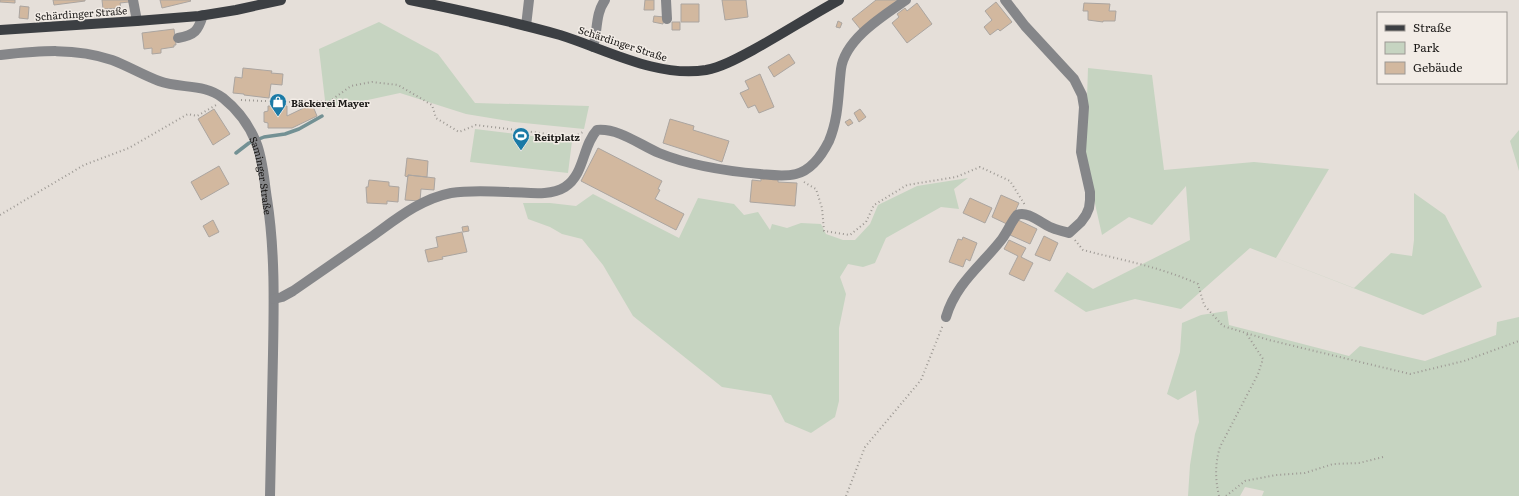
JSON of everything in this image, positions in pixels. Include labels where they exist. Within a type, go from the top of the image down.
[{"type":"main road","name":"Schärdinger Straße","points":[[0,30],[203,15],[236,10],[282,0]]},
{"type":"main road","name":"Schärdinger Straße","points":[[410,0],[454,8],[526,26],[647,65],[669,70],[688,72],[707,70],[741,56],[839,0]]},
{"type":"street","points":[[133,0],[137,21]]},
{"type":"street","points":[[526,26],[529,0]]},
{"type":"street","points":[[593,47],[596,37],[600,6],[605,0]]},
{"type":"street","points":[[666,0],[667,19]]},
{"type":"street","points":[[274,299],[282,297],[293,291],[410,210],[437,197],[450,193],[472,191],[544,193],[559,191],[572,182],[579,170],[593,135],[597,130],[605,129],[660,153],[689,163],[723,171],[783,176],[797,174],[808,168],[818,159],[826,148],[832,134],[838,111],[841,68],[844,58],[850,48],[873,24],[906,0]]},
{"type":"street","points":[[946,317],[951,303],[960,287],[1002,239],[1017,215],[1025,214],[1049,227],[1069,233],[1081,222],[1089,208],[1090,192],[1081,152],[1084,107],[1082,95],[1074,78],[1025,26],[1006,0]]},
{"type":"street","points":[[178,38],[192,35],[200,26],[203,15]]},
{"type":"street","name":"Saminger Straße","points":[[0,55],[44,51],[85,52],[114,60],[165,84],[199,87],[211,91],[225,100],[242,117],[252,133],[259,151],[272,230],[274,299],[270,496]]},
{"type":"path","points":[[0,215],[84,165],[130,148],[188,114],[197,116],[225,100],[286,102],[330,101],[351,86],[372,82],[398,85],[418,96],[432,105],[436,118],[458,132],[476,125],[573,137],[584,132]]},
{"type":"path","points":[[802,182],[809,184],[816,189],[822,208],[824,231],[843,234],[850,235],[866,222],[874,205],[907,185],[956,177],[980,167],[1010,181],[1025,204],[1025,214]]},
{"type":"path","points":[[1069,233],[1082,250],[1162,270],[1184,277],[1198,284],[1204,305],[1223,326],[1320,353],[1410,374],[1464,361],[1519,341]]},
{"type":"path","points":[[846,496],[865,447],[921,380],[946,317]]},
{"type":"path","points":[[1219,496],[1215,470],[1220,447],[1258,374],[1263,359],[1245,332]]},
{"type":"path","points":[[1226,496],[1245,481],[1276,474],[1304,473],[1333,464],[1359,463],[1383,457]]},
{"type":"green space","points":[[379,22],[438,54],[475,103],[589,106],[584,129],[514,122],[466,114],[400,93],[326,109],[319,49]]},
{"type":"green space","points":[[1088,68],[1152,75],[1164,170],[1254,162],[1329,169],[1276,258],[1354,288],[1391,253],[1412,256],[1414,240],[1414,193],[1445,215],[1482,287],[1423,315],[1250,248],[1181,309],[1135,299],[1086,312],[1054,291],[1067,272],[1093,289],[1190,240],[1186,186],[1152,225],[1129,217],[1102,235],[1085,159]]},
{"type":"green space","name":"Reitplatz","points":[[475,129],[572,141],[568,173],[470,162]]},
{"type":"green space","points":[[1519,130],[1519,171],[1510,141]]},
{"type":"green space","points":[[968,178],[954,189],[959,209],[941,207],[886,238],[875,263],[863,267],[848,264],[840,277],[846,294],[839,328],[839,401],[835,417],[811,433],[785,422],[771,395],[722,387],[633,316],[603,265],[582,239],[562,234],[550,227],[528,219],[523,203],[550,203],[576,206],[593,194],[679,238],[698,198],[734,204],[744,215],[758,212],[770,230],[772,224],[787,228],[801,223],[821,224],[826,234],[843,240],[855,240],[870,224],[878,205],[917,186]]},
{"type":"green space","points":[[1227,311],[1229,325],[1349,356],[1360,346],[1425,361],[1496,335],[1497,322],[1519,317],[1519,496],[1262,496],[1264,491],[1245,487],[1240,496],[1188,496],[1190,465],[1195,434],[1199,422],[1196,390],[1178,400],[1167,394],[1180,352],[1182,323],[1201,315]]},
{"type":"building","points":[[0,0],[15,0],[15,3],[0,2]]},
{"type":"building","points":[[53,0],[85,0],[85,1],[54,5]]},
{"type":"building","points":[[102,0],[129,0],[129,2],[120,3],[121,8],[103,9]]},
{"type":"building","points":[[160,0],[190,0],[191,1],[162,8]]},
{"type":"building","points":[[645,0],[654,0],[654,10],[644,10]]},
{"type":"building","points":[[722,0],[746,0],[748,17],[725,20]]},
{"type":"building","points":[[876,0],[898,0],[861,30],[852,19]]},
{"type":"building","points":[[996,2],[1012,22],[1000,31],[998,29],[990,35],[984,27],[992,20],[985,11]]},
{"type":"building","points":[[917,3],[932,24],[907,43],[892,23],[899,17],[897,14],[905,8],[907,11]]},
{"type":"building","points":[[1084,3],[1110,4],[1109,11],[1116,11],[1115,21],[1103,22],[1088,20],[1088,11],[1083,11]]},
{"type":"building","points":[[681,4],[699,4],[699,22],[681,22]]},
{"type":"building","points":[[20,6],[29,7],[28,19],[19,18]]},
{"type":"building","points":[[654,16],[664,17],[663,24],[653,22]]},
{"type":"building","points":[[838,21],[842,23],[840,28],[836,27]]},
{"type":"building","points":[[672,22],[680,22],[680,30],[672,30]]},
{"type":"building","points":[[174,29],[176,45],[174,45],[174,47],[161,49],[161,53],[152,54],[152,48],[144,49],[142,33]]},
{"type":"building","points":[[789,54],[795,63],[774,77],[768,67]]},
{"type":"building","points":[[243,68],[272,71],[271,73],[283,74],[282,85],[271,84],[269,98],[233,93],[235,77],[242,78]]},
{"type":"building","points":[[760,74],[774,107],[759,113],[755,105],[748,108],[740,93],[749,89],[745,81]]},
{"type":"building","points":[[312,104],[317,116],[292,128],[268,128],[268,123],[264,122],[264,112],[268,111],[268,106],[287,106],[287,116]]},
{"type":"building","points":[[214,109],[230,134],[213,145],[198,119]]},
{"type":"building","points":[[860,109],[866,117],[859,122],[854,113]]},
{"type":"building","points":[[670,119],[694,126],[693,130],[729,141],[722,162],[663,143]]},
{"type":"building","points":[[850,119],[853,123],[848,126],[845,122]]},
{"type":"building","points":[[598,148],[662,181],[658,189],[660,190],[655,199],[684,214],[676,230],[581,181]]},
{"type":"building","points":[[407,158],[428,161],[427,177],[405,176]]},
{"type":"building","points":[[219,166],[229,184],[201,200],[191,182]]},
{"type":"building","points":[[408,175],[435,178],[434,190],[421,189],[420,201],[405,200]]},
{"type":"building","points":[[761,177],[778,179],[778,182],[797,183],[795,206],[750,202],[752,180],[761,181]]},
{"type":"building","points":[[369,180],[389,182],[389,186],[399,187],[398,202],[387,201],[387,204],[367,203],[366,187],[368,187]]},
{"type":"building","points":[[1001,195],[1019,203],[1009,225],[992,217]]},
{"type":"building","points":[[970,198],[992,208],[985,223],[963,213]]},
{"type":"building","points":[[213,220],[219,232],[209,237],[203,226]]},
{"type":"building","points":[[1018,220],[1037,229],[1030,244],[1010,235]]},
{"type":"building","points":[[468,226],[469,231],[463,232],[462,227]]},
{"type":"building","points":[[462,232],[467,252],[442,257],[443,259],[428,262],[425,250],[438,247],[436,237]]},
{"type":"building","points":[[1044,236],[1058,243],[1050,261],[1035,255]]},
{"type":"building","points":[[963,237],[977,243],[970,261],[966,259],[963,267],[949,262],[958,239],[962,240]]},
{"type":"building","points":[[1009,240],[1026,248],[1021,257],[1033,263],[1024,281],[1009,274],[1018,256],[1004,249]]},
{"type":"waterway","points":[[236,153],[249,143],[264,137],[285,134],[299,129],[322,116]]},
{"type":"place","name":"Bäckerei Mayer","points":[[278,117]]},
{"type":"place","name":"Reitplatz","points":[[521,151]]}]
